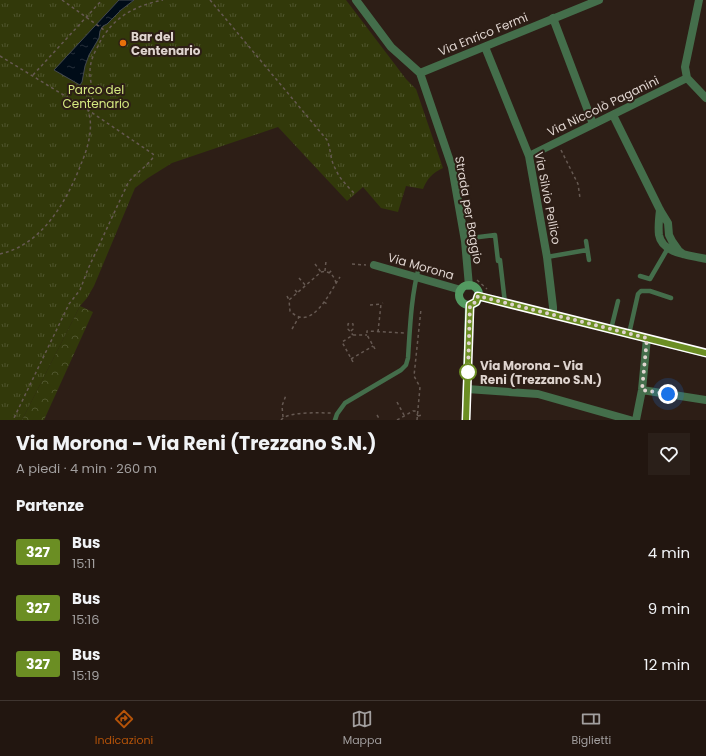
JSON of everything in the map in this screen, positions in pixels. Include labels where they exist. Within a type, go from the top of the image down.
[{"type":"main road","points":[[469,286],[476,289],[478,296],[476,302],[470,305],[464,304],[459,295],[460,290],[463,287],[469,286]]},
{"type":"main road","points":[[478,296],[706,353]]},
{"type":"main road","points":[[466,420],[470,305]]},
{"type":"street","points":[[356,0],[391,46],[420,73]]},
{"type":"street","name":"Via Enrico Fermi","points":[[420,73],[600,0]]},
{"type":"street","points":[[699,0],[685,67],[687,78],[706,98]]},
{"type":"street","points":[[553,18],[593,124]]},
{"type":"street","name":"Via Silvio Pellico","points":[[485,47],[529,156],[548,257],[553,314]]},
{"type":"street","name":"Strada per Baggio","points":[[420,73],[452,167],[465,241],[469,286]]},
{"type":"street","name":"Via Niccolò Paganini","points":[[529,156],[556,141],[613,115],[687,78]]},
{"type":"street","points":[[613,115],[660,210],[668,223],[669,235],[672,241],[683,254]]},
{"type":"street","points":[[660,210],[659,234],[662,242],[668,248],[683,254],[706,259]]},
{"type":"street","name":"Via Morona","points":[[374,265],[460,290]]},
{"type":"street","points":[[636,420],[642,390],[647,338]]},
{"type":"street","points":[[467,390],[538,394],[630,420]]},
{"type":"street","points":[[642,390],[706,400]]},
{"type":"lane","points":[[465,241],[471,238],[495,235],[498,261],[500,260],[505,303]]},
{"type":"lane","points":[[586,241],[589,260]]},
{"type":"lane","points":[[640,276],[650,279],[668,248]]},
{"type":"lane","points":[[548,257],[587,250]]},
{"type":"lane","points":[[335,420],[337,414],[345,403],[401,370],[406,364],[408,358],[416,278],[419,267]]},
{"type":"lane","points":[[629,334],[638,294],[641,291],[650,291],[671,298]]},
{"type":"lane","points":[[611,329],[618,301]]},
{"type":"path","points":[[62,0],[107,32]]},
{"type":"path","points":[[32,75],[102,0]]},
{"type":"path","points":[[0,254],[11,250],[33,237],[51,219],[64,202],[73,185],[85,154],[89,135],[89,109],[92,102],[93,93],[90,69],[92,56],[107,32],[113,23],[124,15],[150,3],[164,0]]},
{"type":"path","points":[[210,0],[327,140],[330,146],[334,167],[343,181],[355,194]]},
{"type":"path","points":[[0,56],[89,109],[154,156],[149,163],[128,183],[80,290],[69,304],[13,420]]},
{"type":"path","points":[[556,141],[578,184],[580,198]]},
{"type":"path","points":[[325,271],[326,261]]},
{"type":"path","points":[[315,264],[321,272]]},
{"type":"path","points":[[352,264],[374,265]]},
{"type":"path","points":[[329,273],[333,269]]},
{"type":"path","points":[[289,300],[321,272],[325,271],[334,276],[336,283]]},
{"type":"path","points":[[287,296],[290,311],[303,318],[317,312],[340,277]]},
{"type":"path","points":[[299,278],[306,286]]},
{"type":"path","points":[[295,290],[298,293]]},
{"type":"path","points":[[370,305],[382,303],[378,332]]},
{"type":"path","points":[[417,420],[420,388],[414,376],[421,310]]},
{"type":"path","points":[[292,329],[299,317]]},
{"type":"path","points":[[353,362],[342,342],[353,334],[367,335],[367,332],[410,333]]},
{"type":"path","points":[[367,335],[375,349]]},
{"type":"path","points":[[351,359],[373,346]]},
{"type":"path","points":[[281,420],[283,417],[282,406],[286,395]]},
{"type":"path","points":[[396,402],[404,416]]},
{"type":"path","points":[[397,420],[412,411],[415,411],[418,416]]},
{"type":"path","points":[[283,417],[313,412],[337,414]]},
{"type":"path","points":[[377,415],[380,420]]},
{"type":"path","points":[[418,416],[422,415]]},
{"type":"green space","name":"Parco del Centenario","points":[[0,0],[346,0],[406,79],[416,89],[443,168],[430,177],[423,189],[406,186],[398,212],[381,208],[363,187],[347,201],[278,127],[172,163],[135,188],[94,286],[80,306],[22,420],[0,420]]},
{"type":"green space","points":[[80,306],[93,312],[44,420],[22,420]]},
{"type":"water","points":[[119,0],[134,0],[103,26],[100,31],[99,38],[89,55],[80,85],[54,70]]},
{"type":"bus line","name":"327","points":[[466,420],[470,305],[476,302],[478,296],[706,353]]},
{"type":"place","name":"Bar del Centenario","points":[[123,43]]},
{"type":"place","name":"Via Morona - Via Reni (Trezzano S.N.)","points":[[468,372]]},
{"type":"route","points":[[468,372],[470,305],[476,302],[478,296],[647,338],[642,390],[668,394]]}]
